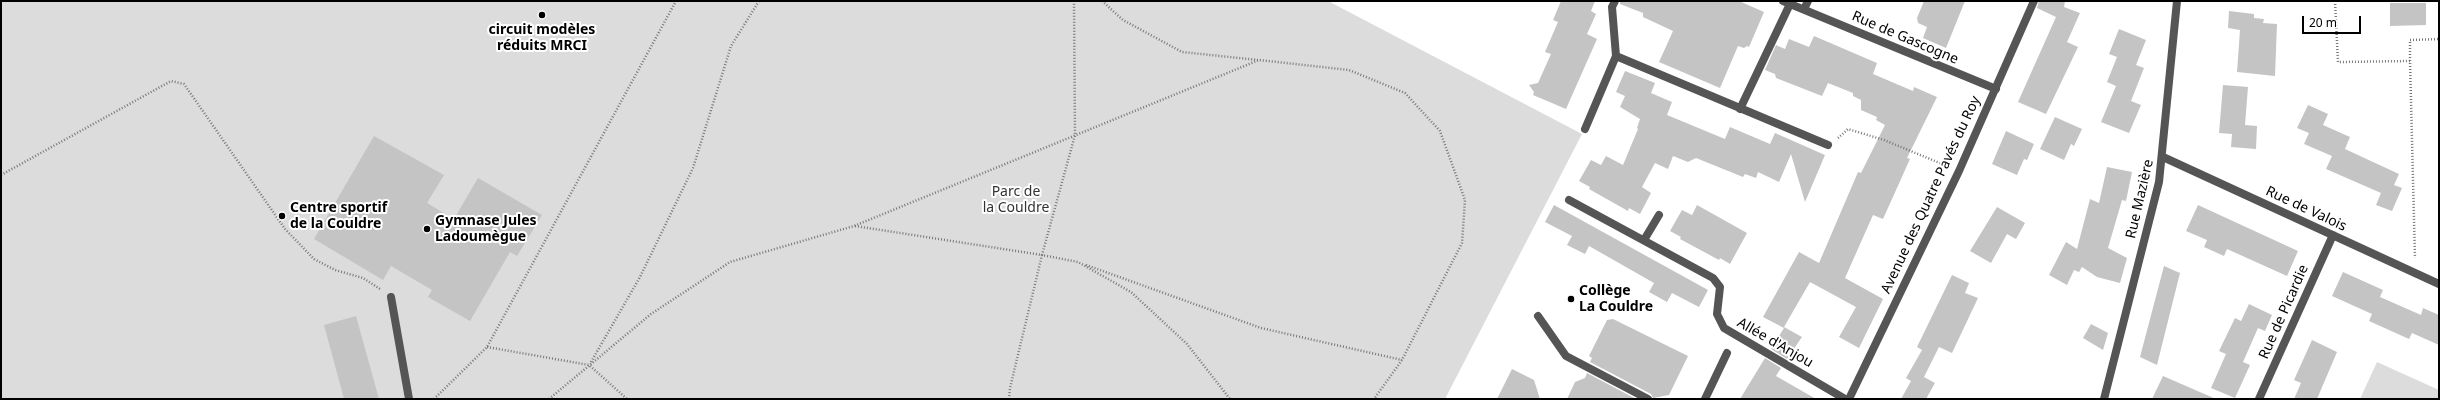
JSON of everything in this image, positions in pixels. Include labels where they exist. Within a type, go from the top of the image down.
[{"type":"street","points":[[1585,129],[1616,56],[1612,7],[1614,1]]},
{"type":"street","points":[[1804,9],[1808,1]]},
{"type":"street","name":"Avenue des Quatre Pavés du Roy","points":[[1849,399],[1959,171],[2034,1]]},
{"type":"street","name":"Rue Mazière","points":[[2104,399],[2159,182],[2163,157],[2177,1]]},
{"type":"street","points":[[1740,109],[1787,2]]},
{"type":"street","name":"Rue de Gascogne","points":[[1787,2],[1996,89]]},
{"type":"street","points":[[1616,56],[1828,146]]},
{"type":"street","name":"Rue de Valois","points":[[2163,157],[2439,284]]},
{"type":"street","name":"Allée d'Anjou","points":[[1569,200],[1713,278],[1720,287],[1717,314],[1724,328],[1845,399]]},
{"type":"street","points":[[1644,240],[1659,214]]},
{"type":"street","name":"Rue de Picardie","points":[[2259,399],[2333,235]]},
{"type":"street","points":[[391,297],[409,399]]},
{"type":"street","points":[[1538,316],[1566,356],[1648,399]]},
{"type":"street","points":[[1706,399],[1727,353]]},
{"type":"path","points":[[434,399],[487,347],[676,1]]},
{"type":"path","points":[[589,365],[640,277],[693,168],[731,46],[759,1]]},
{"type":"path","points":[[1009,399],[1010,388],[1042,255],[1075,135],[1074,1]]},
{"type":"path","points":[[1102,1],[1123,20],[1182,52],[1349,70],[1405,93],[1440,131],[1465,200],[1462,243],[1402,360],[1374,399]]},
{"type":"path","points":[[2335,1],[2338,62],[2410,61]]},
{"type":"path","points":[[2416,273],[2410,40],[2439,40]]},
{"type":"path","points":[[549,399],[651,314],[730,262],[854,226],[1259,60]]},
{"type":"path","points":[[1,175],[171,81],[184,84],[285,229],[314,260],[335,270],[362,278],[391,297]]},
{"type":"path","points":[[1828,146],[1848,129],[1884,140],[1959,171]]},
{"type":"path","points":[[854,226],[1078,262],[1260,328],[1402,360]]},
{"type":"path","points":[[1078,262],[1131,292],[1187,344],[1230,399]]},
{"type":"path","points":[[487,347],[589,365],[627,399]]},
{"type":"green space","name":"Parc de la Couldre","points":[[1,1],[1328,1],[1582,134],[1445,399],[1,399]]},
{"type":"green space","points":[[2377,362],[2439,390],[2439,399],[2360,399]]},
{"type":"building","points":[[1561,1],[1595,1],[1591,11],[1596,14],[1587,34],[1597,39],[1566,109],[1533,95],[1534,92],[1529,85],[1538,83],[1551,54],[1545,52],[1558,22],[1553,20]]},
{"type":"building","points":[[1620,1],[1739,1],[1764,12],[1749,47],[1747,46],[1744,48],[1738,46],[1720,88],[1659,62],[1673,31],[1643,17],[1643,13],[1620,4]]},
{"type":"building","points":[[1924,1],[1965,1],[1946,48],[1923,38],[1927,27],[1918,23],[1917,18]]},
{"type":"building","points":[[2039,1],[2065,1],[2064,7],[2080,13],[2067,42],[2078,47],[2046,114],[2018,102],[2056,17],[2037,8]]},
{"type":"building","points":[[2390,3],[2426,3],[2426,25],[2390,26]]},
{"type":"building","points":[[2229,11],[2254,14],[2254,18],[2264,19],[2263,23],[2277,24],[2275,76],[2237,72],[2240,30],[2228,28]]},
{"type":"building","points":[[2119,29],[2146,40],[2136,65],[2144,68],[2131,101],[2141,105],[2129,133],[2101,122],[2116,86],[2107,82],[2117,57],[2109,54]]},
{"type":"building","points":[[1814,36],[1877,63],[1873,74],[1913,91],[1914,87],[1937,97],[1907,158],[1910,159],[1883,219],[1873,215],[1845,278],[1883,299],[1859,348],[1839,337],[1856,307],[1810,282],[1784,327],[1802,337],[1787,359],[1771,349],[1784,328],[1763,317],[1799,252],[1819,263],[1858,172],[1861,173],[1885,125],[1876,120],[1877,117],[1861,110],[1861,100],[1853,96],[1853,93],[1828,83],[1822,96],[1776,78],[1775,74],[1765,70],[1776,45],[1785,49],[1789,39],[1809,47]]},
{"type":"building","points":[[1625,71],[1655,83],[1651,93],[1672,102],[1667,115],[1725,139],[1730,127],[1770,144],[1775,133],[1825,155],[1805,202],[1791,154],[1779,182],[1758,172],[1756,178],[1745,174],[1743,177],[1696,158],[1688,162],[1673,156],[1668,169],[1655,163],[1642,187],[1651,193],[1640,214],[1629,208],[1628,211],[1589,189],[1590,187],[1579,181],[1591,160],[1601,165],[1606,156],[1623,165],[1638,129],[1640,119],[1620,107],[1625,96],[1616,92]]},
{"type":"building","points":[[2223,85],[2248,87],[2245,125],[2257,126],[2256,149],[2231,147],[2232,134],[2219,133]]},
{"type":"building","points":[[2308,105],[2328,114],[2323,125],[2350,137],[2345,149],[2399,174],[2394,185],[2402,188],[2392,211],[2376,205],[2381,193],[2326,169],[2332,156],[2304,144],[2309,133],[2297,128]]},
{"type":"building","points":[[2055,117],[2082,129],[2074,146],[2071,144],[2064,160],[2040,149]]},
{"type":"building","points":[[2006,131],[2034,144],[2027,160],[2024,159],[2017,175],[1992,164]]},
{"type":"building","name":"Gymnase Jules Ladoumègue","points":[[374,136],[444,175],[427,203],[454,219],[478,178],[542,215],[517,256],[510,252],[470,321],[428,297],[432,290],[391,266],[383,280],[314,239]]},
{"type":"building","points":[[2107,167],[2132,172],[2126,201],[2122,200],[2108,248],[2127,258],[2120,283],[2097,277],[2082,267],[2079,272],[2074,270],[2067,285],[2049,275],[2066,242],[2077,249],[2090,199],[2099,203]]},
{"type":"building","points":[[1554,205],[1708,290],[1699,307],[1672,293],[1667,302],[1649,292],[1654,283],[1589,246],[1585,254],[1567,245],[1572,236],[1545,222]]},
{"type":"building","points":[[1697,205],[1747,233],[1730,264],[1720,258],[1719,260],[1680,239],[1681,237],[1670,231],[1682,210],[1692,215]]},
{"type":"building","points":[[2198,205],[2298,251],[2287,276],[2227,249],[2224,256],[2204,247],[2207,240],[2186,231]]},
{"type":"building","points":[[1997,207],[2025,223],[2016,239],[2007,234],[1991,263],[1970,251]]},
{"type":"building","points":[[2164,266],[2180,273],[2157,365],[2140,357]]},
{"type":"building","points":[[2343,272],[2383,290],[2380,297],[2421,315],[2423,308],[2439,315],[2439,345],[2412,333],[2409,339],[2369,321],[2372,314],[2332,296]]},
{"type":"building","points":[[1952,275],[1969,283],[1965,293],[1978,298],[1952,353],[1939,347],[1924,377],[1935,383],[1926,399],[1901,399],[1911,381],[1906,378],[1922,350],[1917,347]]},
{"type":"building","points":[[2249,304],[2272,315],[2265,331],[2258,328],[2243,362],[2250,365],[2235,398],[2211,388],[2226,354],[2219,351],[2235,318],[2241,321]]},
{"type":"building","points":[[356,316],[379,399],[344,399],[324,325]]},
{"type":"building","points":[[1613,319],[1688,356],[1669,395],[1653,398],[1651,394],[1590,362],[1592,358],[1589,356],[1607,320]]},
{"type":"building","points":[[2091,324],[2108,333],[2103,350],[2083,338]]},
{"type":"building","points":[[2312,340],[2337,352],[2317,399],[2294,399],[2301,383],[2294,380]]},
{"type":"building","points":[[1765,358],[1781,368],[1776,376],[1816,399],[1740,399]]},
{"type":"building","points":[[1512,369],[1534,380],[1540,399],[1497,399]]},
{"type":"building","points":[[1587,373],[1636,399],[1567,399],[1575,382],[1585,378]]},
{"type":"building","points":[[2163,376],[2216,399],[2152,399]]},
{"type":"place","name":"circuit modèles réduits MRCI","points":[[542,15]]},
{"type":"place","name":"Centre sportif de la Couldre","points":[[282,216]]},
{"type":"place","name":"Gymnase Jules Ladoumègue","points":[[427,229]]},
{"type":"place","name":"Collège La Couldre","points":[[1571,299]]}]
